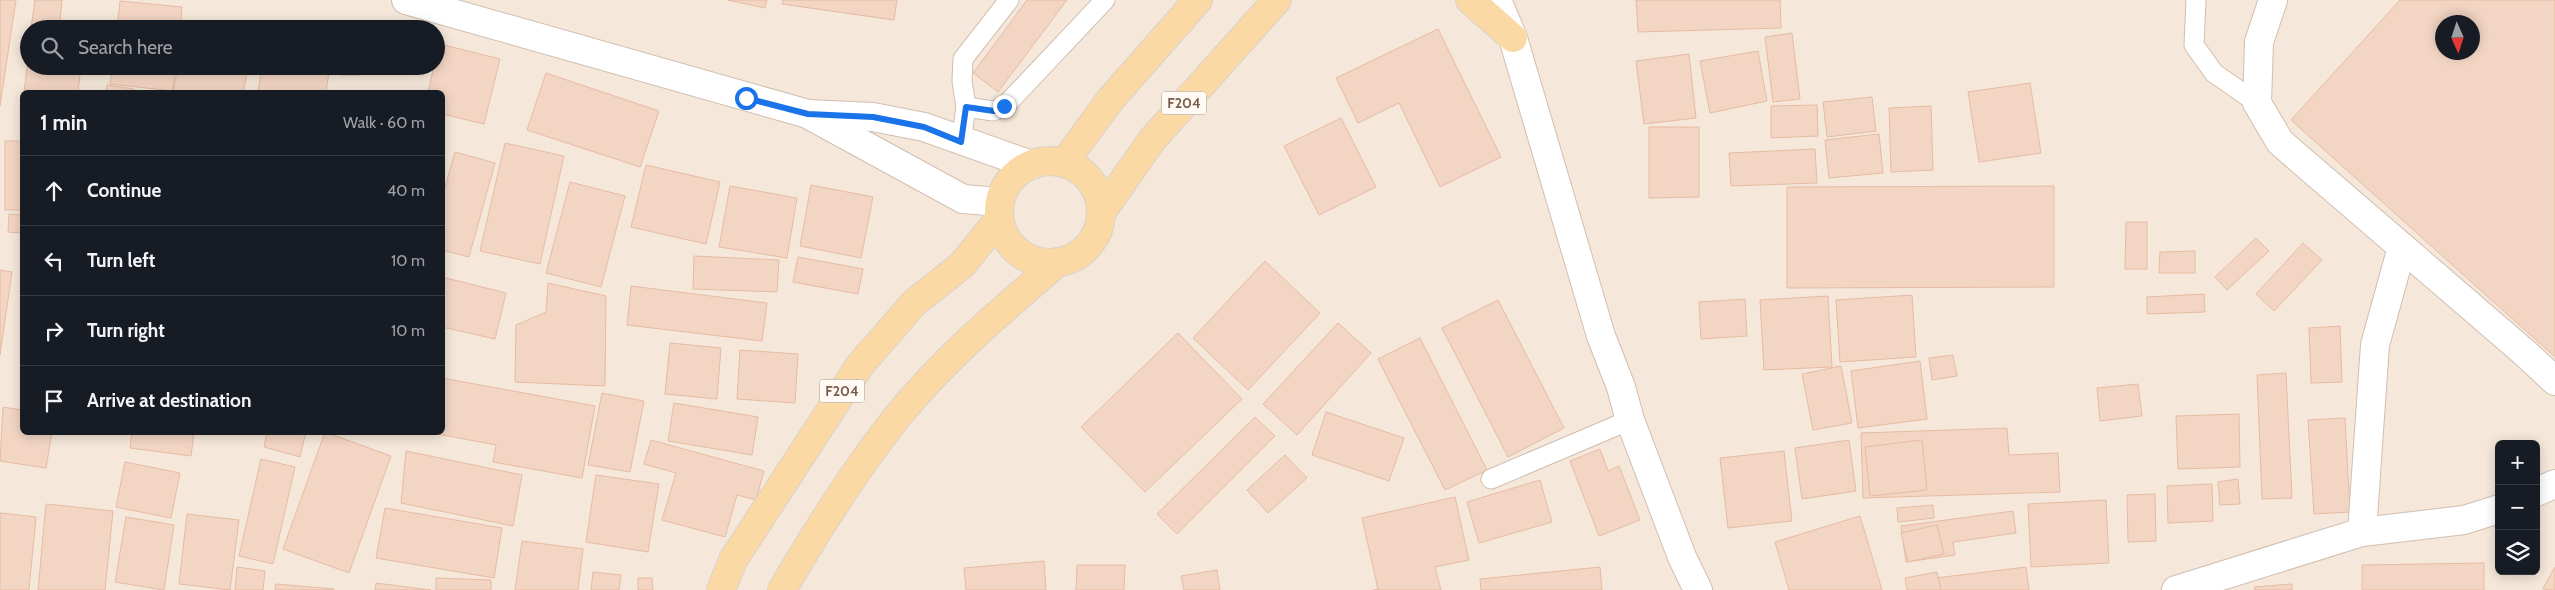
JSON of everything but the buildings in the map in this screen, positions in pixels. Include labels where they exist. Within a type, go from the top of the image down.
[{"type":"main road","points":[[1031,165],[1047,162],[1064,163],[1110,100],[1198,0]]},
{"type":"main road","name":"F204","points":[[1100,213],[1152,140],[1277,0]]},
{"type":"main road","points":[[1470,0],[1513,38]]},
{"type":"main road","name":"F204","points":[[999,211],[1008,241],[1026,258],[1041,262],[1058,262],[1075,256],[1088,246],[1098,230],[1100,213],[1098,196],[1091,182],[1079,171],[1064,163]]},
{"type":"main road","name":"F204","points":[[721,590],[733,560],[860,365],[915,302],[962,266],[999,211],[1006,186],[1017,173],[1031,165]]},
{"type":"main road","name":"F204","points":[[782,590],[859,468],[898,416],[969,339],[1058,262]]},
{"type":"street","points":[[406,0],[808,114],[963,199],[999,211]]},
{"type":"street","points":[[1497,0],[1513,38],[1601,336],[1621,387],[1630,420],[1682,557],[1698,590]]},
{"type":"street","points":[[2273,0],[2259,42],[2257,103],[2280,142],[2526,353],[2555,381]]},
{"type":"street","points":[[808,114],[873,117],[924,127],[961,142],[1031,165]]},
{"type":"street","points":[[2362,532],[2375,345],[2402,247]]},
{"type":"street","points":[[2540,490],[2555,484]]},
{"type":"street","points":[[2176,590],[2362,532],[2464,520],[2495,510]]},
{"type":"lane","points":[[961,142],[966,107],[962,81],[963,59],[1009,0]]},
{"type":"lane","points":[[966,107],[994,111],[1004,106],[1105,0]]},
{"type":"lane","points":[[2196,0],[2194,45],[2214,73],[2257,103]]},
{"type":"lane","points":[[1491,479],[1630,420]]},
{"type":"shaded area","points":[[0,0],[2555,0],[2555,590],[0,590]]},
{"type":"route","points":[[746,98],[808,114],[873,117],[924,127],[961,142],[966,107],[994,111],[1004,106]]}]
